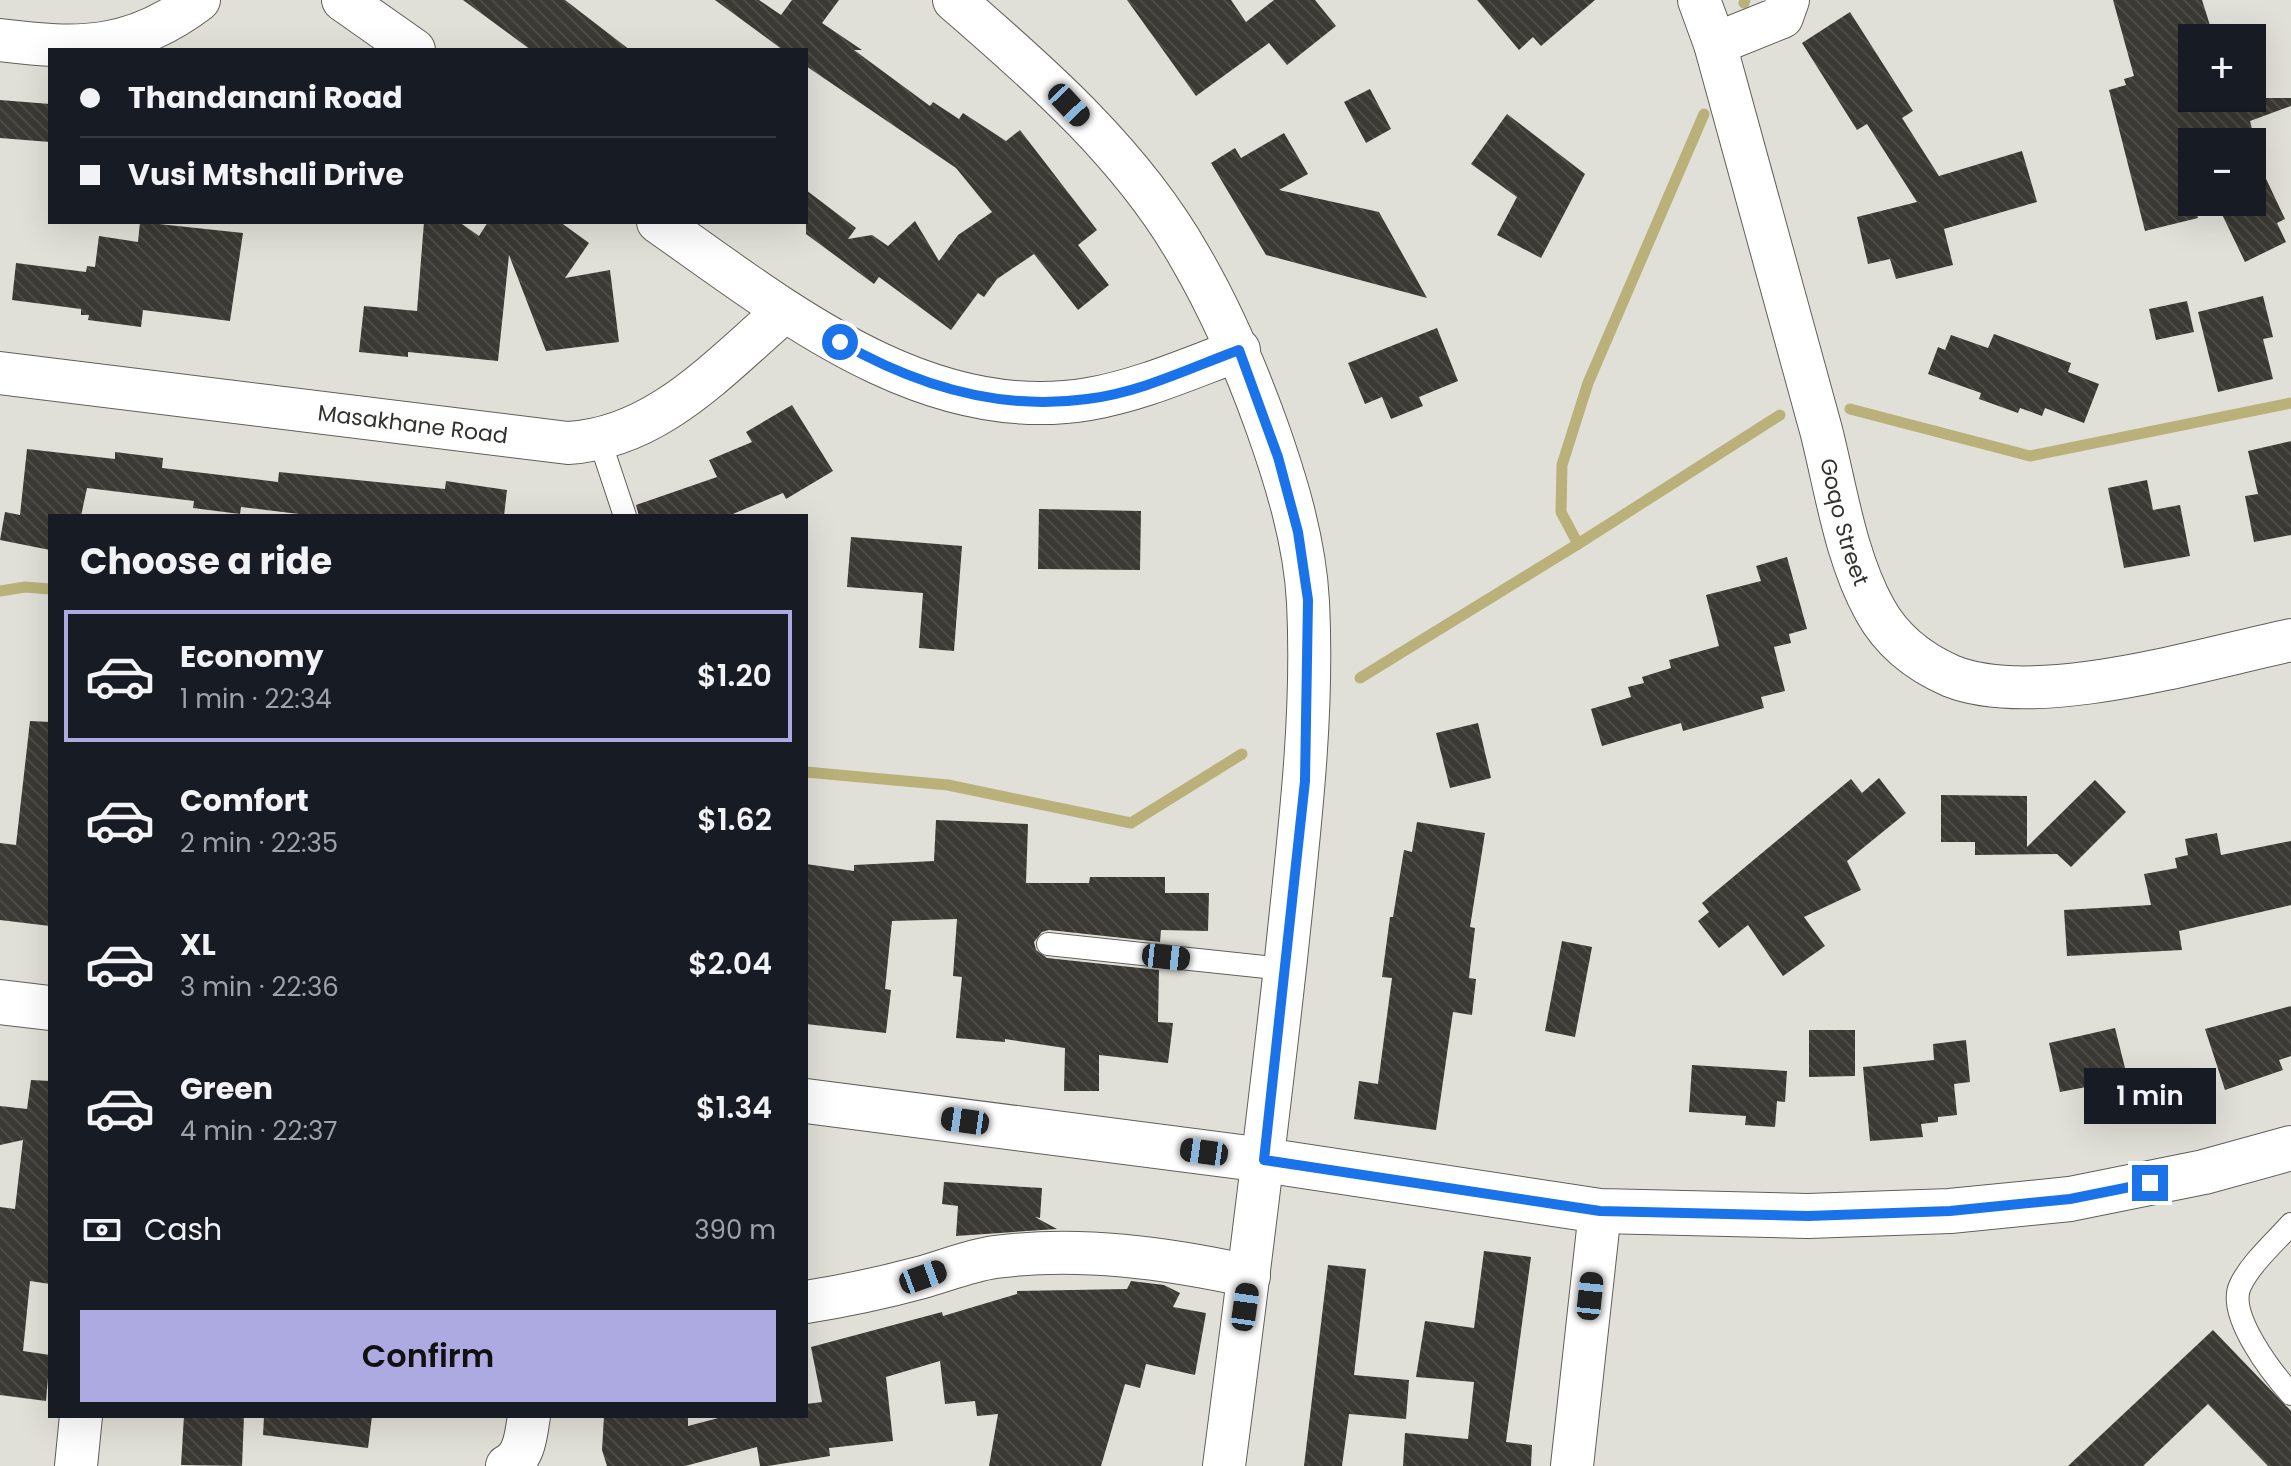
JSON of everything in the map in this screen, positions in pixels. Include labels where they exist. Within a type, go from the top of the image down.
[{"type":"street","points":[[0,40],[46,46],[120,41],[153,31],[199,0]]},
{"type":"street","points":[[343,0],[411,48]]},
{"type":"street","points":[[954,0],[1054,90],[1141,186],[1189,254],[1239,350],[1278,457],[1298,532],[1308,600],[1305,781],[1264,1160],[1224,1466]]},
{"type":"street","name":"Goqo Street","points":[[1699,0],[1715,44],[1841,514],[1875,609],[1895,637],[1913,656],[1953,676],[1994,686],[2034,689],[2151,670],[2291,640]]},
{"type":"street","points":[[1715,44],[1782,17],[1788,0]]},
{"type":"street","points":[[661,224],[785,311],[867,358],[959,393],[999,401],[1088,399],[1140,386],[1239,350]]},
{"type":"street","name":"Masakhane Road","points":[[0,373],[568,443],[600,441],[667,411],[785,311]]},
{"type":"street","points":[[0,1002],[48,1008]]},
{"type":"street","points":[[808,1101],[1264,1160],[1600,1211],[1808,1216],[1950,1211],[2070,1199],[2204,1172],[2291,1148]]},
{"type":"street","points":[[1572,1466],[1600,1211]]},
{"type":"street","points":[[808,1302],[923,1277],[958,1264],[1044,1253],[1154,1258],[1249,1276]]},
{"type":"street","points":[[76,1466],[81,1418]]},
{"type":"lane","points":[[600,441],[624,514]]},
{"type":"lane","points":[[1048,944],[1284,969]]},
{"type":"lane","points":[[2291,1224],[2240,1286],[2237,1305],[2243,1325],[2291,1394]]},
{"type":"building","points":[[463,0],[565,0],[627,48],[528,48]]},
{"type":"building","points":[[715,0],[759,0],[781,15],[792,0],[839,0],[822,23],[862,50],[854,50],[930,106],[933,102],[959,119],[963,113],[1006,141],[1020,130],[1097,230],[1078,245],[1109,285],[1078,310],[1034,254],[997,279],[984,297],[978,293],[951,330],[879,277],[874,284],[806,234],[808,192],[856,228],[848,239],[872,235],[888,246],[915,221],[939,261],[958,235],[992,212],[956,168],[808,67],[808,48],[780,48]]},
{"type":"building","points":[[1127,0],[1231,0],[1246,22],[1274,0],[1315,0],[1336,26],[1287,65],[1269,43],[1196,96]]},
{"type":"building","points":[[1477,0],[1595,0],[1541,46],[1533,37],[1519,50]]},
{"type":"building","points":[[2113,0],[2202,0],[2210,24],[2178,24],[2178,112],[2266,112],[2266,98],[2291,98],[2291,106],[2250,121],[2252,128],[2178,128],[2178,216],[2198,218],[2145,231],[2109,90],[2126,85],[2124,79],[2134,76]]},
{"type":"building","points":[[1850,12],[1913,111],[1902,118],[1939,176],[2022,151],[2037,202],[1944,229],[1953,265],[1896,279],[1890,259],[1868,264],[1857,217],[1917,202],[1867,124],[1857,130],[1802,43]]},
{"type":"building","points":[[1370,89],[1391,129],[1366,143],[1344,102]]},
{"type":"building","points":[[0,100],[48,104],[48,142],[0,138]]},
{"type":"building","points":[[1507,114],[1585,174],[1541,258],[1497,235],[1517,197],[1471,164]]},
{"type":"building","points":[[1284,133],[1308,174],[1279,190],[1379,212],[1427,298],[1266,255],[1211,163],[1235,148],[1241,158]]},
{"type":"building","points":[[2266,179],[2285,219],[2277,223],[2286,242],[2245,262],[2223,216],[2266,216]]},
{"type":"building","points":[[140,224],[243,233],[230,321],[143,310],[141,327],[88,320],[89,315],[81,315],[81,309],[12,300],[16,263],[86,272],[87,266],[95,267],[99,236],[138,242]]},
{"type":"building","points":[[424,224],[462,224],[479,236],[487,224],[563,224],[589,243],[565,278],[610,270],[619,342],[546,351],[509,255],[498,361],[408,352],[408,357],[359,352],[364,306],[417,311]]},
{"type":"building","points":[[2263,296],[2273,337],[2263,339],[2273,379],[2218,392],[2198,312]]},
{"type":"building","points":[[2187,301],[2194,332],[2156,340],[2149,309]]},
{"type":"building","points":[[1437,328],[1458,381],[1419,397],[1423,406],[1391,419],[1382,397],[1365,404],[1348,363]]},
{"type":"building","points":[[1994,334],[2071,363],[2068,372],[2099,384],[2084,423],[2045,408],[2042,416],[2020,408],[2018,413],[1979,399],[1981,393],[1928,374],[1938,347],[1945,350],[1951,335],[1988,348]]},
{"type":"building","points":[[792,405],[833,471],[786,499],[783,493],[733,514],[638,514],[636,505],[717,477],[709,460],[752,442],[746,432]]},
{"type":"building","points":[[2291,441],[2291,535],[2254,542],[2245,496],[2258,494],[2248,451]]},
{"type":"building","points":[[27,449],[115,459],[115,452],[163,458],[162,468],[278,482],[279,472],[445,489],[446,481],[507,490],[504,514],[299,514],[241,507],[240,514],[193,508],[194,501],[87,488],[81,514],[48,514],[48,550],[0,540],[5,512],[20,515]]},
{"type":"building","points":[[2147,480],[2153,510],[2180,505],[2190,556],[2124,568],[2108,488]]},
{"type":"building","points":[[1039,509],[1141,511],[1140,570],[1038,569]]},
{"type":"building","points":[[851,537],[962,546],[954,651],[919,648],[923,593],[847,587]]},
{"type":"building","points":[[1787,557],[1807,629],[1789,634],[1791,643],[1774,647],[1785,691],[1761,697],[1764,708],[1683,731],[1681,723],[1602,746],[1591,709],[1631,697],[1628,687],[1644,683],[1642,677],[1671,668],[1669,660],[1719,646],[1706,595],[1761,581],[1756,566]]},
{"type":"building","points":[[30,721],[48,722],[48,926],[0,920],[0,843],[16,845]]},
{"type":"building","points":[[1478,723],[1491,778],[1450,788],[1436,733]]},
{"type":"building","points":[[1879,778],[1906,813],[1847,861],[1861,890],[1804,917],[1825,946],[1783,976],[1748,925],[1719,948],[1698,921],[1709,912],[1702,903],[1851,779],[1862,793]]},
{"type":"building","points":[[2095,780],[2126,812],[2071,867],[2057,854],[1975,855],[1975,842],[1941,842],[1941,795],[2027,796],[2027,847]]},
{"type":"building","points":[[936,820],[1028,824],[1026,883],[1089,883],[1090,877],[1165,877],[1165,893],[1209,893],[1208,931],[1161,930],[1160,942],[1049,930],[1042,932],[1034,942],[1036,950],[1047,958],[1159,970],[1158,1022],[1173,1023],[1168,1063],[1099,1055],[1099,1091],[1064,1091],[1065,1048],[1005,1039],[1005,1042],[956,1038],[962,977],[953,976],[957,919],[892,921],[885,989],[891,990],[886,1033],[808,1024],[808,864],[854,871],[854,865],[934,861]]},
{"type":"building","points":[[1417,822],[1485,833],[1470,927],[1475,928],[1469,978],[1476,979],[1472,1015],[1453,1012],[1436,1130],[1354,1119],[1359,1081],[1378,1084],[1392,978],[1382,977],[1390,917],[1393,917],[1404,850],[1412,852]]},
{"type":"building","points":[[2217,833],[2221,855],[2291,841],[2291,905],[2179,931],[2182,950],[2067,956],[2064,910],[2151,905],[2144,874],[2177,868],[2175,858],[2188,855],[2185,839]]},
{"type":"building","points":[[1562,941],[1592,947],[1575,1037],[1545,1031]]},
{"type":"building","points":[[2291,1006],[2291,1056],[2279,1060],[2283,1070],[2225,1090],[2205,1029]]},
{"type":"building","points":[[2115,1028],[2127,1076],[2123,1080],[2060,1092],[2049,1043]]},
{"type":"building","points":[[1809,1030],[1855,1030],[1855,1076],[1809,1077]]},
{"type":"building","points":[[1966,1040],[1970,1082],[1954,1084],[1957,1115],[1938,1117],[1938,1122],[1921,1124],[1923,1137],[1870,1141],[1863,1067],[1934,1060],[1933,1044]]},
{"type":"building","points":[[1692,1065],[1787,1071],[1785,1102],[1777,1101],[1775,1127],[1745,1125],[1746,1116],[1689,1112]]},
{"type":"building","points":[[31,1080],[48,1081],[48,1284],[30,1281],[23,1351],[48,1355],[46,1401],[0,1395],[0,1207],[15,1209],[23,1140],[0,1145],[0,1106],[27,1109]]},
{"type":"building","points":[[944,1182],[1042,1188],[1040,1218],[1035,1217],[1057,1229],[956,1236],[958,1206],[942,1204]]},
{"type":"building","points":[[1484,1251],[1531,1257],[1506,1442],[1532,1445],[1531,1466],[1403,1466],[1405,1433],[1468,1439],[1474,1382],[1416,1377],[1425,1321],[1474,1328]]},
{"type":"building","points":[[1328,1265],[1366,1269],[1354,1375],[1409,1380],[1406,1419],[1349,1414],[1342,1466],[1304,1466]]},
{"type":"building","points":[[1131,1281],[1164,1285],[1180,1293],[1173,1307],[1206,1313],[1195,1375],[1146,1364],[1140,1388],[1125,1384],[1101,1466],[989,1466],[998,1414],[977,1416],[975,1401],[945,1404],[940,1361],[886,1377],[893,1441],[829,1448],[830,1456],[768,1466],[760,1466],[757,1447],[685,1466],[607,1466],[602,1450],[604,1418],[688,1418],[688,1426],[718,1418],[808,1418],[808,1404],[822,1402],[811,1347],[942,1312],[943,1316],[1017,1294],[1017,1291],[1127,1289]]},
{"type":"building","points":[[2213,1330],[2291,1411],[2291,1466],[2268,1466],[2208,1404],[2143,1466],[2068,1466]]},
{"type":"building","points":[[184,1418],[244,1418],[242,1466],[181,1465]]},
{"type":"building","points":[[264,1418],[372,1418],[368,1448],[263,1435]]},
{"type":"waterway","points":[[1360,678],[1578,544],[1561,512],[1562,465],[1588,383],[1704,114]]},
{"type":"waterway","points":[[1850,409],[2030,456],[2291,403]]},
{"type":"waterway","points":[[1578,544],[1780,415]]},
{"type":"waterway","points":[[0,591],[25,587],[48,589]]},
{"type":"waterway","points":[[808,772],[948,785],[1131,823],[1242,754]]},
{"type":"route","points":[[840,342],[867,358],[959,393],[999,401],[1042,402],[1088,399],[1140,386],[1239,350],[1278,457],[1298,532],[1308,600],[1305,781],[1264,1160],[1600,1211],[1808,1216],[1950,1211],[2070,1199],[2150,1183]]}]
